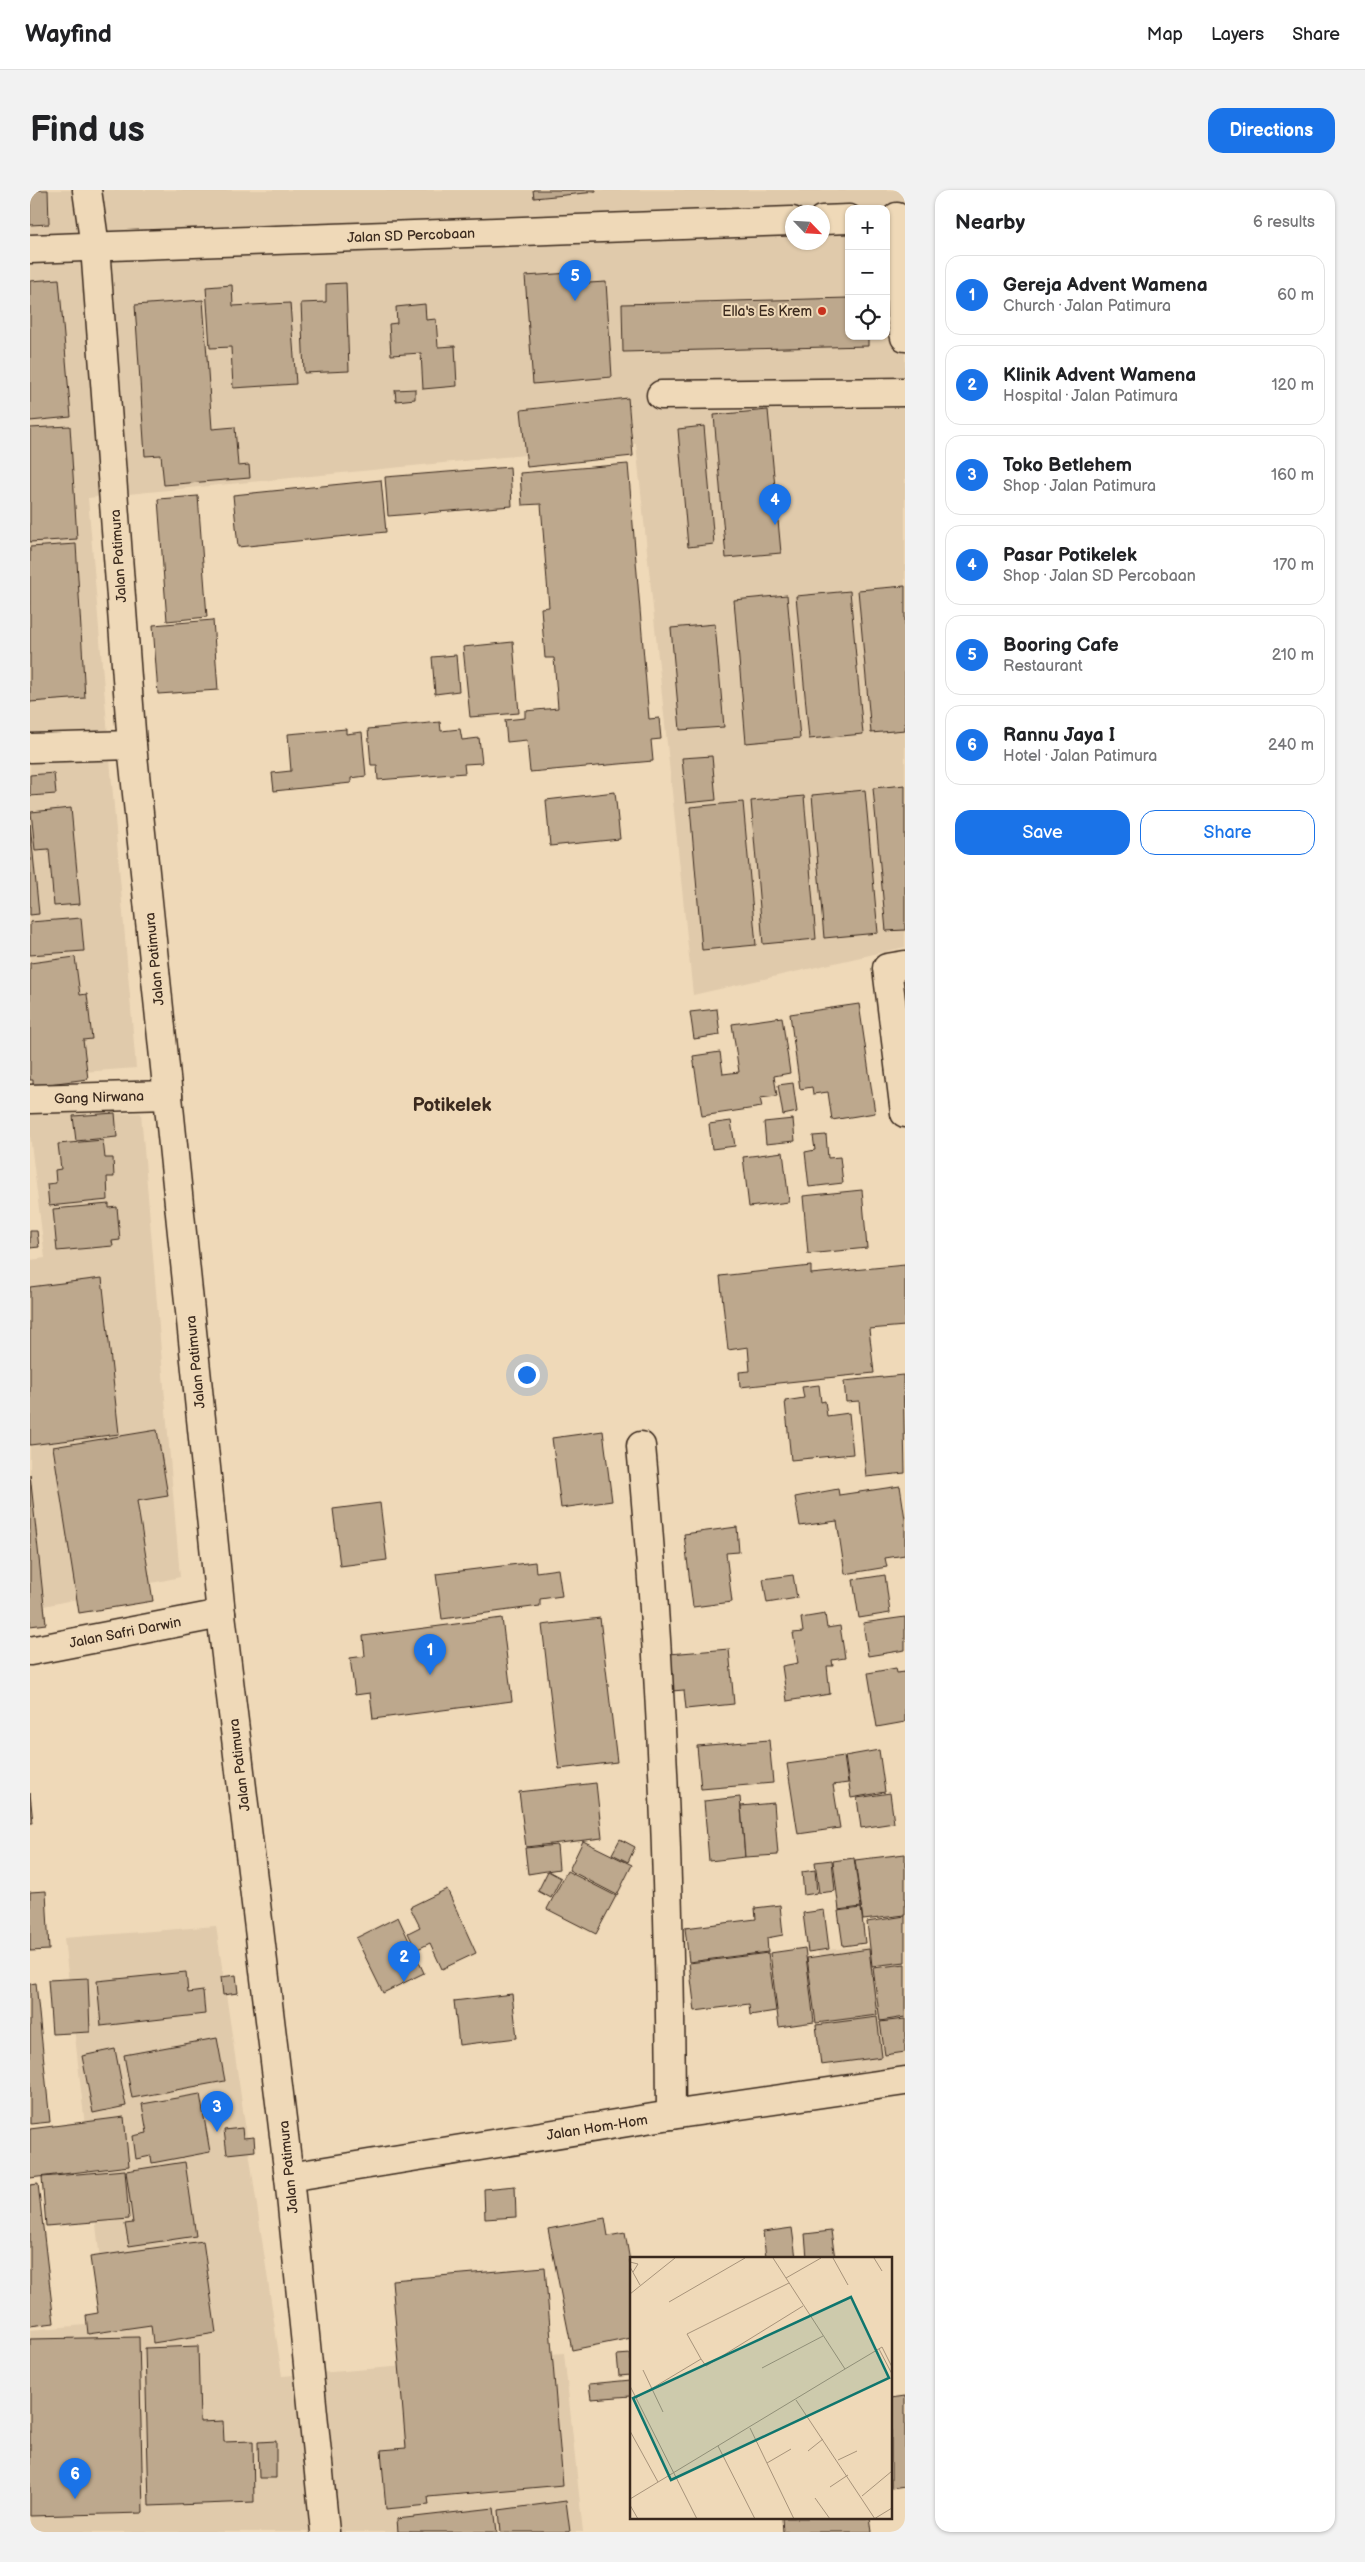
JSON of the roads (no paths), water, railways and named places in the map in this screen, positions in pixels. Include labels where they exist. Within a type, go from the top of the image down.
[{"type":"main road","name":"Jalan Patimura","points":[[87,190],[95,247],[132,746],[221,1614],[289,2177],[325,2532]]},
{"type":"main road","points":[[896,217],[901,318],[905,337]]},
{"type":"main road","points":[[830,220],[845,219]]},
{"type":"main road","name":"Jalan SD Percobaan","points":[[30,249],[785,221]]},
{"type":"main road","points":[[661,395],[905,392]]},
{"type":"main road","points":[[30,748],[132,746]]},
{"type":"main road","points":[[905,965],[887,968],[905,1113]]},
{"type":"main road","name":"Gang Nirwana","points":[[30,1099],[168,1096]]},
{"type":"main road","points":[[640,1446],[661,1714],[670,1911],[671,2116]]},
{"type":"main road","name":"Jalan Safri Darwin","points":[[30,1651],[221,1614]]},
{"type":"main road","name":"Jalan Hom-Hom","points":[[289,2177],[905,2081]]},
{"type":"place","name":"Booring Cafe","points":[[575,301]]},
{"type":"place","name":"Ella's Es Krem","points":[[822,311]]},
{"type":"place","name":"Pasar Potikelek","points":[[775,525]]},
{"type":"place","name":"Gereja Advent Wamena","points":[[430,1675]]},
{"type":"place","name":"Klinik Advent Wamena","points":[[404,1982]]},
{"type":"place","name":"Toko Betlehem","points":[[217,2132]]},
{"type":"place","name":"Rannu Jaya I","points":[[75,2499]]},
{"type":"district","name":"Potikelek","points":[[452,1104]]}]
